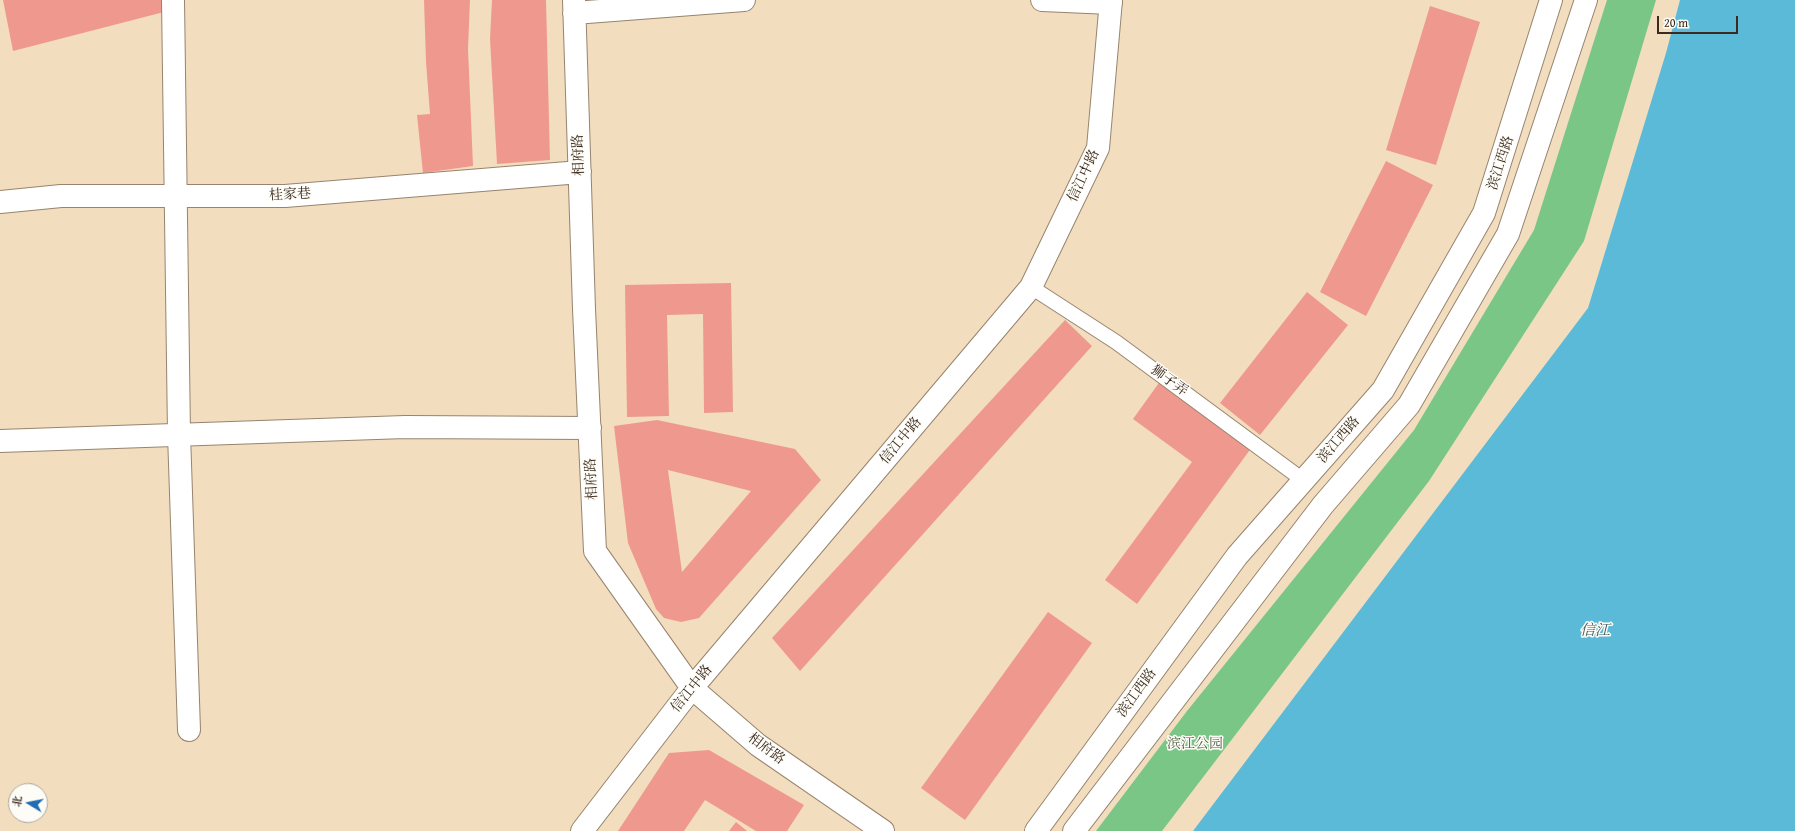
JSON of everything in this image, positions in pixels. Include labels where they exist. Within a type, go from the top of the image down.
[{"type":"street","points":[[173,0],[179,434],[189,730]]},
{"type":"street","points":[[574,7],[744,0]]},
{"type":"street","points":[[1042,0],[1111,2]]},
{"type":"street","name":"滨江西路","points":[[1036,831],[1237,556],[1383,390],[1484,213],[1551,0]]},
{"type":"street","name":"滨江西路","points":[[1074,831],[1323,505],[1409,406],[1508,234],[1586,0]]},
{"type":"street","name":"信江中路","points":[[582,831],[692,688],[1031,287],[1098,148],[1111,2]]},
{"type":"street","name":"相府路","points":[[574,7],[596,551],[692,688],[758,745],[883,831]]},
{"type":"street","name":"桂家巷","points":[[0,202],[61,196],[286,196],[580,172]]},
{"type":"street","points":[[0,441],[405,427],[590,428]]},
{"type":"lane","name":"狮子弄","points":[[1031,287],[1116,342],[1303,480]]},
{"type":"green space","name":"滨江公园","points":[[1607,0],[1656,0],[1584,241],[1429,481],[1162,831],[1096,831],[1187,711],[1414,430],[1534,230]]},
{"type":"water","name":"信江","points":[[1680,0],[1795,0],[1795,831],[1193,831],[1588,308],[1666,53]]},
{"type":"building","points":[[3,0],[164,0],[164,12],[13,51]]},
{"type":"building","points":[[424,0],[470,0],[468,49],[473,166],[423,173],[417,115],[430,114],[426,62]]},
{"type":"building","points":[[492,0],[546,0],[550,160],[497,164],[490,39]]},
{"type":"building","points":[[1430,6],[1480,22],[1436,165],[1386,150]]},
{"type":"building","points":[[1386,161],[1433,185],[1366,316],[1320,292]]},
{"type":"building","points":[[731,283],[733,412],[704,413],[703,314],[667,315],[669,416],[627,417],[625,285]]},
{"type":"building","points":[[1307,292],[1348,325],[1260,435],[1220,403]]},
{"type":"building","points":[[1065,320],[1092,346],[800,671],[772,638]]},
{"type":"building","points":[[1161,380],[1252,447],[1137,604],[1105,580],[1192,462],[1133,419]]},
{"type":"building","points":[[657,420],[795,449],[821,480],[699,618],[681,622],[664,618],[656,609],[628,543],[614,426]],"holes":[[[668,470],[751,491],[682,572]]]},
{"type":"building","points":[[1048,612],[1092,643],[965,820],[921,788]]},
{"type":"building","points":[[709,750],[804,805],[787,831],[756,831],[705,800],[684,831],[618,831],[669,753]]},
{"type":"building","points":[[736,822],[747,831],[729,831]]}]
